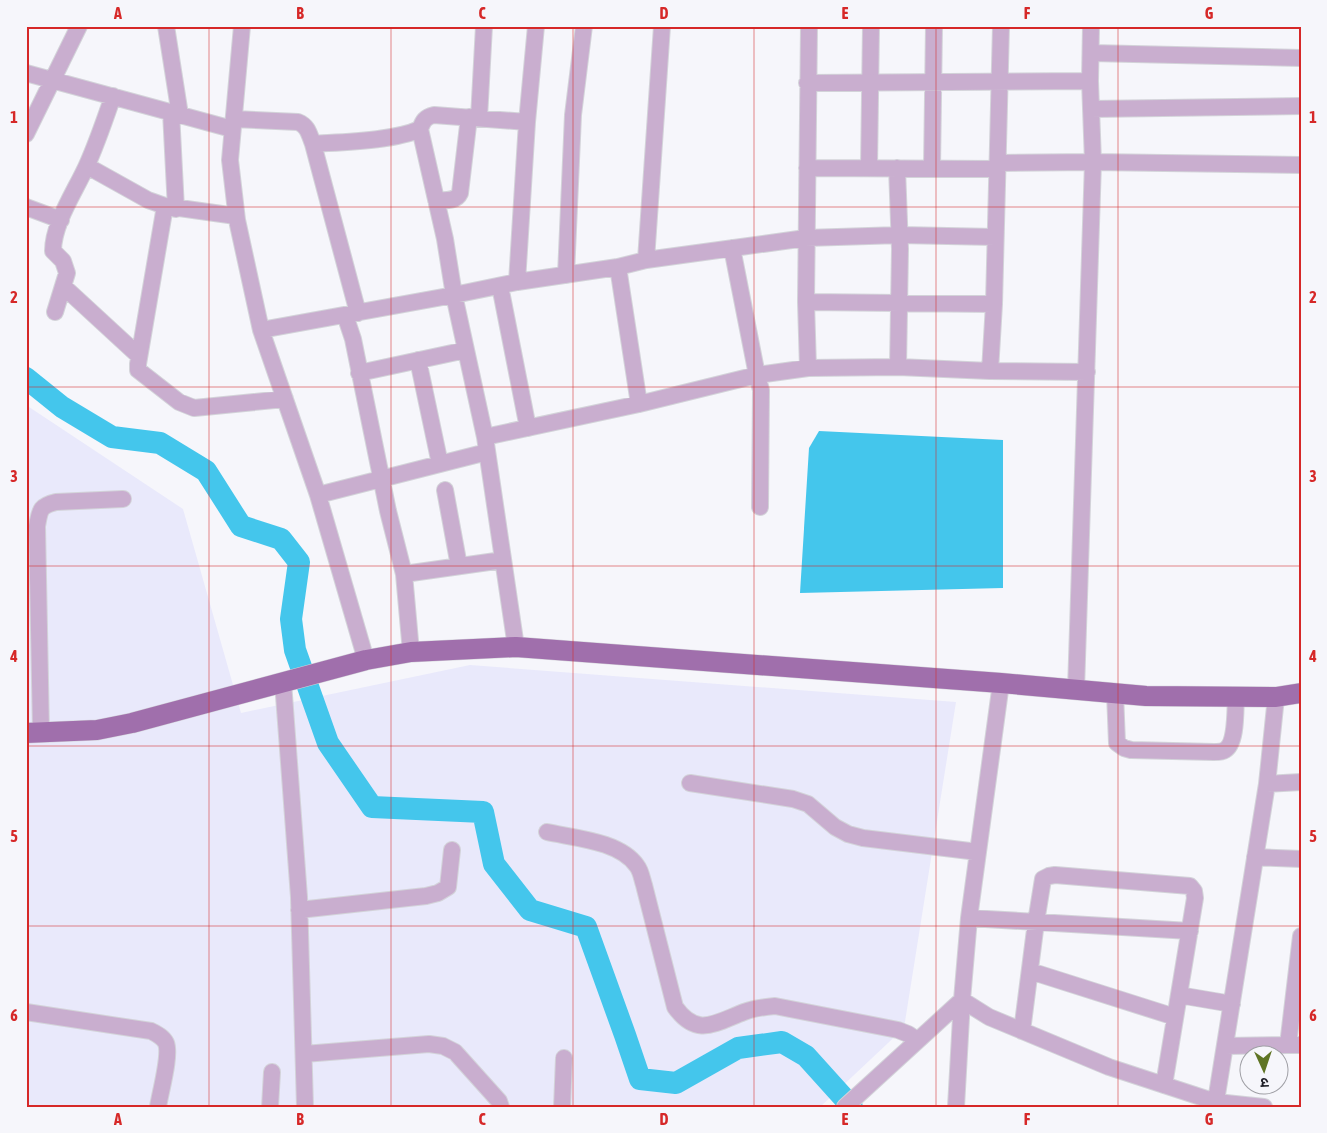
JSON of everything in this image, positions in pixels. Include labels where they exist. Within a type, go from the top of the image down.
[{"type":"main road","points":[[33,732],[97,730],[132,723],[366,660],[412,652],[516,647],[1001,683],[1146,696],[1276,697],[1301,693]]},
{"type":"street","points":[[26,134],[79,26]]},
{"type":"street","points":[[166,26],[175,114],[171,208],[139,356],[138,370],[142,375],[186,406],[194,408],[285,399]]},
{"type":"street","points":[[242,26],[230,160],[236,216],[261,330],[318,495],[366,660]]},
{"type":"street","points":[[436,200],[453,200],[458,198],[460,193],[474,118],[484,26]]},
{"type":"street","points":[[517,282],[527,122],[536,26]]},
{"type":"street","points":[[566,275],[573,114],[584,26]]},
{"type":"street","points":[[646,260],[662,26]]},
{"type":"street","points":[[808,368],[806,238],[809,26]]},
{"type":"street","points":[[869,168],[871,26]]},
{"type":"street","points":[[932,168],[934,26]]},
{"type":"street","points":[[990,371],[994,304],[1001,26]]},
{"type":"street","points":[[1076,690],[1093,162],[1090,81],[1091,26]]},
{"type":"street","points":[[1091,53],[1301,58]]},
{"type":"street","points":[[26,73],[175,114],[233,124],[298,122],[308,130],[352,314],[353,339],[359,373],[404,574],[412,652]]},
{"type":"street","points":[[807,83],[1090,81]]},
{"type":"street","points":[[56,312],[67,273],[66,267],[54,251],[53,244],[61,220],[87,166],[113,96]]},
{"type":"street","points":[[1091,109],[1301,106]]},
{"type":"street","points":[[516,647],[486,445],[454,295],[445,239],[420,129],[424,120],[434,115],[527,122]]},
{"type":"street","points":[[312,144],[390,136],[420,129]]},
{"type":"street","points":[[807,168],[932,168],[1093,162],[1301,165]]},
{"type":"street","points":[[87,166],[148,200],[171,208],[236,216]]},
{"type":"street","points":[[897,168],[900,235],[898,367]]},
{"type":"street","points":[[26,206],[61,220]]},
{"type":"street","points":[[261,330],[517,282],[618,267],[646,260],[806,238],[900,235],[995,237]]},
{"type":"street","points":[[732,248],[761,390],[760,507]]},
{"type":"street","points":[[618,267],[639,404]]},
{"type":"street","points":[[63,286],[139,356]]},
{"type":"street","points":[[500,286],[528,428]]},
{"type":"street","points":[[806,302],[994,304]]},
{"type":"street","points":[[359,373],[466,350]]},
{"type":"street","points":[[418,360],[440,464]]},
{"type":"street","points":[[318,495],[440,464],[528,428],[639,404],[757,375],[808,368],[898,367],[990,371],[1087,372]]},
{"type":"street","points":[[445,490],[459,566]]},
{"type":"street","points":[[33,732],[37,526],[41,510],[45,504],[56,502],[123,499]]},
{"type":"street","points":[[404,574],[503,560]]},
{"type":"street","points":[[289,680],[305,1107]]},
{"type":"street","points":[[956,1107],[969,918],[1001,683]]},
{"type":"street","points":[[1115,693],[1115,736],[1117,743],[1131,750],[1149,751],[1224,751],[1230,746],[1233,737],[1236,696]]},
{"type":"street","points":[[1216,1104],[1267,784],[1276,697]]},
{"type":"street","points":[[1267,784],[1301,782]]},
{"type":"street","points":[[690,783],[793,799],[808,804],[835,827],[848,834],[863,838],[978,852]]},
{"type":"street","points":[[547,832],[601,844],[625,853],[638,867],[675,1007],[683,1018],[694,1025],[706,1026],[746,1011],[774,1006],[898,1030],[917,1040]]},
{"type":"street","points":[[299,910],[426,896],[438,893],[448,886],[452,850]]},
{"type":"street","points":[[1255,857],[1301,859]]},
{"type":"street","points":[[1022,1031],[1043,879],[1055,875],[1190,886],[1194,891],[1195,898],[1164,1085]]},
{"type":"street","points":[[969,918],[1190,931]]},
{"type":"street","points":[[1225,1046],[1294,1045],[1301,936]]},
{"type":"street","points":[[1030,971],[1175,1017]]},
{"type":"street","points":[[1179,995],[1232,1004]]},
{"type":"street","points":[[846,1107],[962,1000]]},
{"type":"street","points":[[962,1000],[989,1017],[1109,1067],[1216,1104],[1264,1107]]},
{"type":"street","points":[[26,1012],[151,1031],[159,1035],[166,1044],[167,1056],[158,1107]]},
{"type":"street","points":[[304,1054],[429,1044],[443,1046],[455,1052],[499,1101],[501,1107]]},
{"type":"street","points":[[562,1107],[564,1058]]},
{"type":"street","points":[[270,1107],[272,1072]]},
{"type":"shaded area","points":[[26,405],[183,509],[241,713],[470,665],[956,702],[904,1028],[820,1107],[26,1107]]},
{"type":"water","points":[[819,431],[1003,440],[1003,588],[800,593],[809,448]]},
{"type":"waterway","points":[[26,378],[62,407],[112,437],[160,443],[206,471],[241,526],[281,539],[299,562],[291,619],[295,650],[328,743],[372,807],[483,812],[494,864],[530,910],[586,927],[640,1079],[676,1083],[738,1048],[782,1042],[806,1056],[852,1107]]}]
